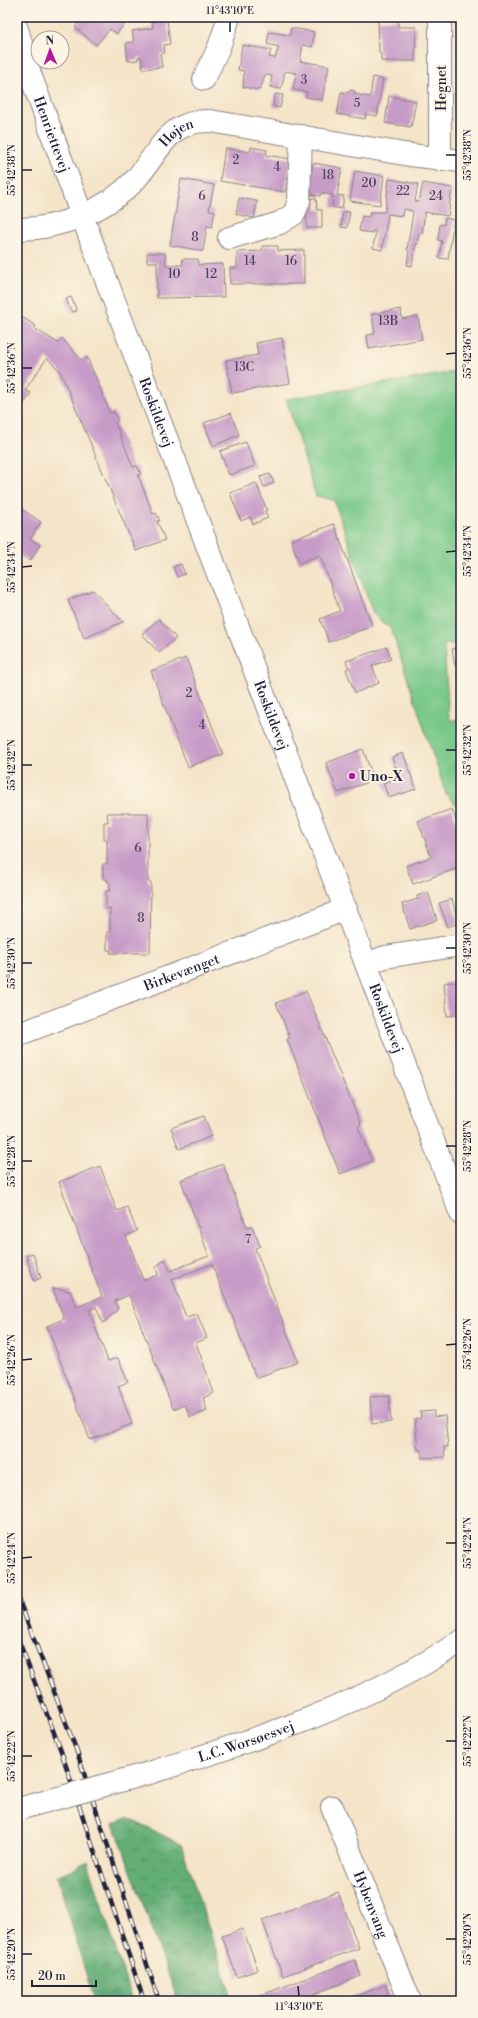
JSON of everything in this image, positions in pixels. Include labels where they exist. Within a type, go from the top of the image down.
[{"type":"street","points":[[204,80],[219,47],[229,17]]},
{"type":"street","name":"Hegnet","points":[[440,17],[451,160]]},
{"type":"street","name":"Henriettevej","points":[[17,28],[30,74],[82,216]]},
{"type":"street","name":"Højen","points":[[17,228],[37,229],[82,216],[120,194],[135,179],[169,135],[184,124],[197,121],[210,121],[451,160]]},
{"type":"street","points":[[229,238],[280,223],[294,214],[299,201],[301,136]]},
{"type":"street","name":"Roskildevej","points":[[82,216],[461,1214]]},
{"type":"street","name":"Birkevænget","points":[[17,1035],[346,909]]},
{"type":"street","points":[[366,964],[385,957],[461,944]]},
{"type":"street","name":"L.C. Worsøesvej","points":[[19,1808],[149,1773],[239,1746],[353,1702],[436,1657],[461,1641]]},
{"type":"street","name":"Hybenvang","points":[[332,1807],[410,2001]]},
{"type":"green space","points":[[461,371],[461,644],[444,644],[449,720],[461,720],[461,810],[446,794],[391,629],[373,614],[334,500],[316,496],[286,399]]},
{"type":"green space","points":[[127,1818],[181,1844],[233,2001],[178,2001],[114,1824]]},
{"type":"green space","points":[[88,1861],[132,2001],[94,2001],[57,1876]]},
{"type":"building","points":[[84,17],[101,17],[107,22],[111,17],[129,17],[117,34],[110,29],[96,45],[75,27]]},
{"type":"building","points":[[167,19],[170,44],[164,45],[165,53],[160,54],[162,67],[143,69],[141,57],[138,57],[138,60],[128,61],[126,43],[134,42],[132,31],[153,28],[152,21]]},
{"type":"building","points":[[378,20],[398,20],[398,27],[416,27],[415,61],[381,61],[381,54],[379,53]]},
{"type":"building","points":[[291,28],[314,32],[312,47],[303,45],[300,61],[329,66],[322,100],[306,97],[307,92],[293,90],[296,73],[285,71],[281,89],[270,87],[272,76],[265,75],[260,90],[243,87],[244,71],[238,70],[242,45],[271,50],[269,57],[275,58],[279,47],[267,44],[269,32],[290,35]]},
{"type":"building","points":[[373,77],[383,79],[377,116],[366,114],[365,119],[337,114],[341,92],[348,93],[352,90],[355,92],[354,94],[370,97]]},
{"type":"building","points":[[275,94],[283,95],[280,108],[273,106]]},
{"type":"building","points":[[389,96],[416,101],[411,127],[385,123]]},
{"type":"building","points":[[251,147],[267,150],[266,155],[291,159],[285,192],[220,181],[225,148],[250,152]]},
{"type":"building","points":[[313,163],[342,168],[337,195],[344,196],[342,209],[332,207],[333,195],[321,193],[320,196],[312,195],[313,192],[309,191]]},
{"type":"building","points":[[355,171],[384,176],[380,205],[350,201]]},
{"type":"building","points":[[181,179],[214,185],[209,210],[215,211],[212,227],[207,226],[203,251],[170,245]]},
{"type":"building","points":[[389,179],[418,184],[415,201],[419,202],[423,183],[452,188],[448,216],[425,212],[422,234],[419,233],[412,266],[407,265],[409,251],[407,250],[413,213],[412,211],[403,209],[402,216],[388,214],[382,250],[373,248],[376,231],[373,231],[372,233],[359,231],[362,216],[369,217],[370,212],[385,212]]},
{"type":"building","points":[[239,198],[257,201],[254,218],[236,214]]},
{"type":"building","points":[[316,198],[317,210],[322,210],[322,228],[307,228],[306,199]]},
{"type":"building","points":[[343,212],[350,212],[347,228],[341,227]]},
{"type":"building","points":[[445,218],[454,220],[448,259],[439,258],[442,241],[438,240],[440,224],[444,225]]},
{"type":"building","points":[[262,246],[278,246],[278,251],[304,250],[304,284],[230,284],[230,268],[237,268],[237,252],[262,251]]},
{"type":"building","points":[[147,253],[165,253],[166,265],[183,265],[182,259],[198,259],[198,265],[223,264],[224,297],[157,298],[157,262],[147,262]]},
{"type":"building","points":[[71,297],[77,311],[72,312],[66,299]]},
{"type":"building","points":[[401,309],[402,319],[418,316],[422,339],[369,349],[367,335],[375,334],[372,314]]},
{"type":"building","points":[[17,314],[36,326],[34,328],[58,343],[62,338],[81,360],[87,357],[110,413],[114,412],[118,421],[115,422],[133,467],[137,466],[141,474],[138,475],[153,514],[156,513],[160,521],[157,521],[165,540],[136,551],[60,371],[47,358],[25,390],[31,393],[17,413]]},
{"type":"building","points":[[282,338],[290,383],[232,393],[226,360],[258,355],[256,343]]},
{"type":"building","points":[[231,413],[239,435],[213,446],[204,423]]},
{"type":"building","points":[[246,442],[255,466],[229,475],[220,451]]},
{"type":"building","points":[[270,474],[274,483],[264,487],[260,477]]},
{"type":"building","points":[[256,483],[267,510],[265,511],[268,518],[253,524],[250,517],[241,521],[230,493]]},
{"type":"building","points":[[17,506],[41,522],[30,539],[40,545],[30,561],[20,554],[17,559]]},
{"type":"building","points":[[334,524],[372,626],[329,642],[320,619],[340,611],[320,555],[299,563],[291,540]]},
{"type":"building","points":[[181,564],[185,574],[177,577],[173,567]]},
{"type":"building","points":[[93,590],[123,622],[84,638],[68,600]]},
{"type":"building","points":[[159,619],[176,638],[159,653],[142,634]]},
{"type":"building","points":[[387,647],[391,659],[372,666],[379,683],[355,693],[346,669],[349,668],[346,661]]},
{"type":"building","points":[[461,648],[461,665],[455,666],[452,649]]},
{"type":"building","points":[[186,658],[223,754],[188,767],[151,671]]},
{"type":"building","points":[[363,749],[374,780],[338,793],[326,763]]},
{"type":"building","points":[[403,753],[416,789],[389,798],[383,783],[399,778],[392,757]]},
{"type":"building","points":[[452,809],[461,835],[461,867],[413,884],[406,866],[431,857],[418,821]]},
{"type":"building","points":[[107,813],[148,813],[148,882],[151,882],[150,953],[110,953],[111,950],[107,950],[107,932],[110,932],[110,908],[106,909],[106,891],[110,891],[110,883],[107,882],[107,879],[103,879],[103,864],[107,864],[107,840],[104,840],[104,822],[108,822]]},
{"type":"building","points":[[428,892],[437,920],[410,929],[402,904],[418,899],[417,896]]},
{"type":"building","points":[[452,899],[458,923],[448,927],[439,903]]},
{"type":"building","points":[[461,981],[461,1014],[447,1016],[444,983]]},
{"type":"building","points":[[306,991],[361,1125],[358,1127],[372,1161],[340,1174],[287,1039],[290,1038],[276,1003]]},
{"type":"building","points":[[204,1116],[212,1136],[179,1149],[171,1128]]},
{"type":"building","points":[[223,1164],[247,1227],[252,1226],[260,1246],[255,1248],[298,1362],[256,1378],[212,1264],[172,1279],[186,1317],[197,1314],[207,1338],[196,1343],[214,1393],[203,1398],[207,1411],[190,1417],[185,1405],[173,1409],[129,1295],[115,1301],[118,1309],[103,1323],[96,1307],[89,1310],[108,1361],[118,1358],[128,1382],[118,1386],[132,1424],[90,1440],[47,1326],[64,1319],[53,1288],[70,1291],[77,1307],[102,1297],[59,1182],[100,1166],[117,1211],[127,1207],[137,1231],[126,1236],[143,1280],[158,1275],[156,1267],[165,1259],[170,1271],[209,1256],[181,1180]]},
{"type":"building","points":[[33,1253],[41,1278],[34,1281],[26,1255]]},
{"type":"building","points":[[389,1396],[391,1422],[372,1424],[370,1397]]},
{"type":"building","points":[[434,1411],[434,1417],[445,1416],[448,1447],[444,1447],[445,1457],[422,1458],[422,1450],[418,1450],[415,1419],[421,1418],[420,1412]]},
{"type":"building","points":[[338,1892],[359,1948],[283,1976],[262,1920]]},
{"type":"building","points":[[243,1929],[258,1970],[237,1977],[222,1936]]},
{"type":"building","points":[[355,1960],[361,1976],[295,2001],[257,2001],[256,1997]]},
{"type":"building","points":[[385,1985],[391,2001],[343,2001]]},
{"type":"railway","points":[[17,1595],[76,1749],[159,2001]]},
{"type":"railway","points":[[17,1636],[61,1751],[144,2001]]},
{"type":"place","name":"Uno-X","points":[[352,776]]}]
